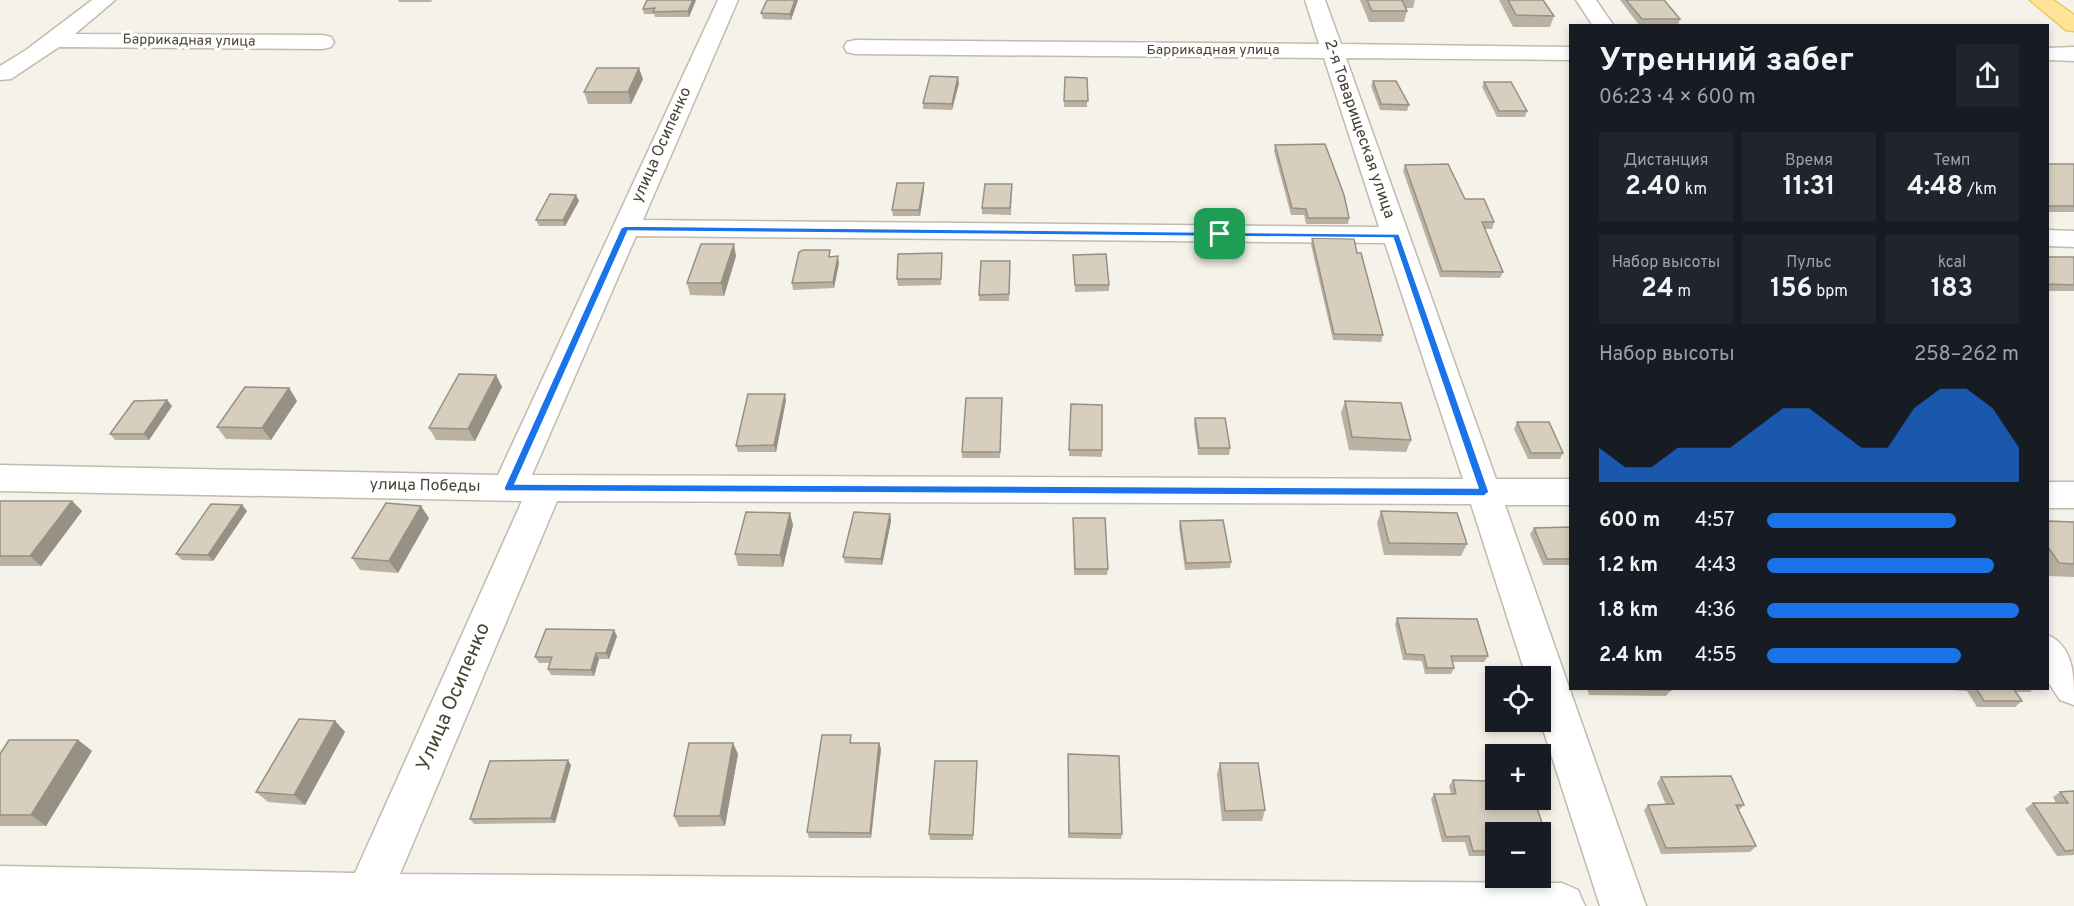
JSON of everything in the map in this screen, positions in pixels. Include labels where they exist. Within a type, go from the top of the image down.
[{"type":"main road","points":[[2040,0],[2074,25]]},
{"type":"street","points":[[3,74],[24,63],[105,0]]},
{"type":"street","name":"улица Осипенко","points":[[527,488],[625,228],[728,0]]},
{"type":"street","name":"2-я Товарищеская улица","points":[[1315,0],[1623,906]]},
{"type":"street","points":[[1586,0],[1603,24]]},
{"type":"street","name":"Баррикадная улица","points":[[54,40],[323,42]]},
{"type":"street","name":"Баррикадная улица","points":[[855,47],[1569,53]]},
{"type":"street","points":[[2049,54],[2074,54]]},
{"type":"street","points":[[625,228],[1396,235]]},
{"type":"street","points":[[2049,238],[2074,238]]},
{"type":"street","name":"улица Победы","points":[[0,478],[527,488],[1569,492]]},
{"type":"street","name":"Улица Осипенко","points":[[366,901],[527,488]]},
{"type":"street","points":[[2049,495],[2074,495]]},
{"type":"street","points":[[2049,652],[2074,688]]},
{"type":"street","points":[[0,888],[366,901],[1562,906]]},
{"type":"building","points":[[647,0],[693,0],[688,11],[653,12],[655,8],[643,9]]},
{"type":"building","points":[[767,0],[795,0],[790,14],[761,13]]},
{"type":"building","points":[[1367,0],[1402,0],[1407,11],[1372,11]]},
{"type":"building","points":[[1508,0],[1543,0],[1554,16],[1516,15]]},
{"type":"building","points":[[1626,0],[1664,0],[1680,19],[1642,19]]},
{"type":"building","points":[[597,68],[639,68],[628,92],[584,92]]},
{"type":"building","points":[[930,76],[958,77],[952,104],[923,103]]},
{"type":"building","points":[[1065,77],[1087,78],[1088,101],[1064,101]]},
{"type":"building","points":[[1373,81],[1396,81],[1409,105],[1381,104]]},
{"type":"building","points":[[1484,82],[1511,82],[1527,111],[1499,111]]},
{"type":"building","points":[[1325,144],[1344,195],[1349,218],[1308,218],[1306,209],[1292,208],[1275,145]]},
{"type":"building","points":[[1448,164],[1465,199],[1484,199],[1494,222],[1482,222],[1503,272],[1442,271],[1405,165]]},
{"type":"building","points":[[2049,164],[2074,164],[2074,206],[2049,206]]},
{"type":"building","points":[[897,183],[924,183],[919,210],[892,210]]},
{"type":"building","points":[[985,184],[1012,184],[1010,208],[982,208]]},
{"type":"building","points":[[550,194],[576,195],[563,220],[536,220]]},
{"type":"building","points":[[1312,238],[1354,239],[1357,253],[1361,253],[1383,335],[1334,334]]},
{"type":"building","points":[[701,244],[734,244],[721,283],[687,283]]},
{"type":"building","points":[[830,250],[829,257],[838,256],[833,282],[792,283],[799,252]]},
{"type":"building","points":[[942,253],[941,279],[897,279],[898,254]]},
{"type":"building","points":[[1106,254],[1109,285],[1075,285],[1073,255]]},
{"type":"building","points":[[2049,257],[2074,257],[2074,285],[2049,284]]},
{"type":"building","points":[[981,261],[1010,261],[1009,294],[979,295]]},
{"type":"building","points":[[459,374],[496,375],[468,429],[429,428]]},
{"type":"building","points":[[245,387],[289,388],[262,428],[217,427]]},
{"type":"building","points":[[748,394],[785,394],[774,445],[736,446]]},
{"type":"building","points":[[966,398],[1002,398],[1000,452],[962,452]]},
{"type":"building","points":[[167,400],[144,434],[110,434],[134,401]]},
{"type":"building","points":[[1345,401],[1401,403],[1411,440],[1352,437]]},
{"type":"building","points":[[1071,404],[1102,405],[1102,450],[1069,450]]},
{"type":"building","points":[[1195,418],[1225,418],[1230,448],[1199,448]]},
{"type":"building","points":[[1517,422],[1549,422],[1563,453],[1531,453]]},
{"type":"building","points":[[0,501],[72,501],[30,556],[0,556]]},
{"type":"building","points":[[386,503],[421,506],[389,561],[352,558]]},
{"type":"building","points":[[211,504],[242,505],[208,555],[176,554]]},
{"type":"building","points":[[1381,511],[1457,513],[1467,544],[1389,543]]},
{"type":"building","points":[[746,512],[790,513],[780,555],[735,554]]},
{"type":"building","points":[[854,512],[890,514],[881,559],[843,557]]},
{"type":"building","points":[[1073,518],[1105,518],[1108,569],[1075,569]]},
{"type":"building","points":[[1223,520],[1231,562],[1186,563],[1180,521]]},
{"type":"building","points":[[2049,521],[2074,522],[2074,564],[2059,563],[2049,548]]},
{"type":"building","points":[[1569,527],[1569,559],[1547,559],[1534,528]]},
{"type":"building","points":[[1397,618],[1477,619],[1488,656],[1451,656],[1454,668],[1427,668],[1424,655],[1406,654]]},
{"type":"building","points":[[546,629],[614,630],[606,653],[596,653],[591,670],[548,669],[552,657],[535,657]]},
{"type":"building","points":[[1977,690],[2014,690],[2022,701],[1984,701]]},
{"type":"building","points":[[299,719],[335,721],[294,795],[256,792]]},
{"type":"building","points":[[822,735],[851,735],[850,743],[879,743],[870,833],[807,832]]},
{"type":"building","points":[[9,740],[78,740],[31,815],[0,815],[0,754]]},
{"type":"building","points":[[689,743],[733,743],[720,816],[674,816]]},
{"type":"building","points":[[1068,754],[1119,756],[1122,834],[1069,833]]},
{"type":"building","points":[[568,760],[551,818],[470,819],[490,761]]},
{"type":"building","points":[[935,761],[977,761],[973,835],[929,834]]},
{"type":"building","points":[[1220,763],[1258,763],[1265,810],[1225,811]]},
{"type":"building","points":[[1731,776],[1744,805],[1736,805],[1756,846],[1666,848],[1648,805],[1674,804],[1661,777]]},
{"type":"building","points":[[1453,780],[1485,781],[1485,810],[1538,810],[1542,822],[1485,822],[1485,851],[1473,851],[1469,836],[1446,837],[1434,794],[1456,794]]},
{"type":"building","points":[[2074,791],[2074,850],[2065,851],[2033,803],[2068,803],[2060,792]]},
{"type":"route","points":[[625,228],[1220,234],[1396,235],[1484,492],[509,488],[625,228]]}]
